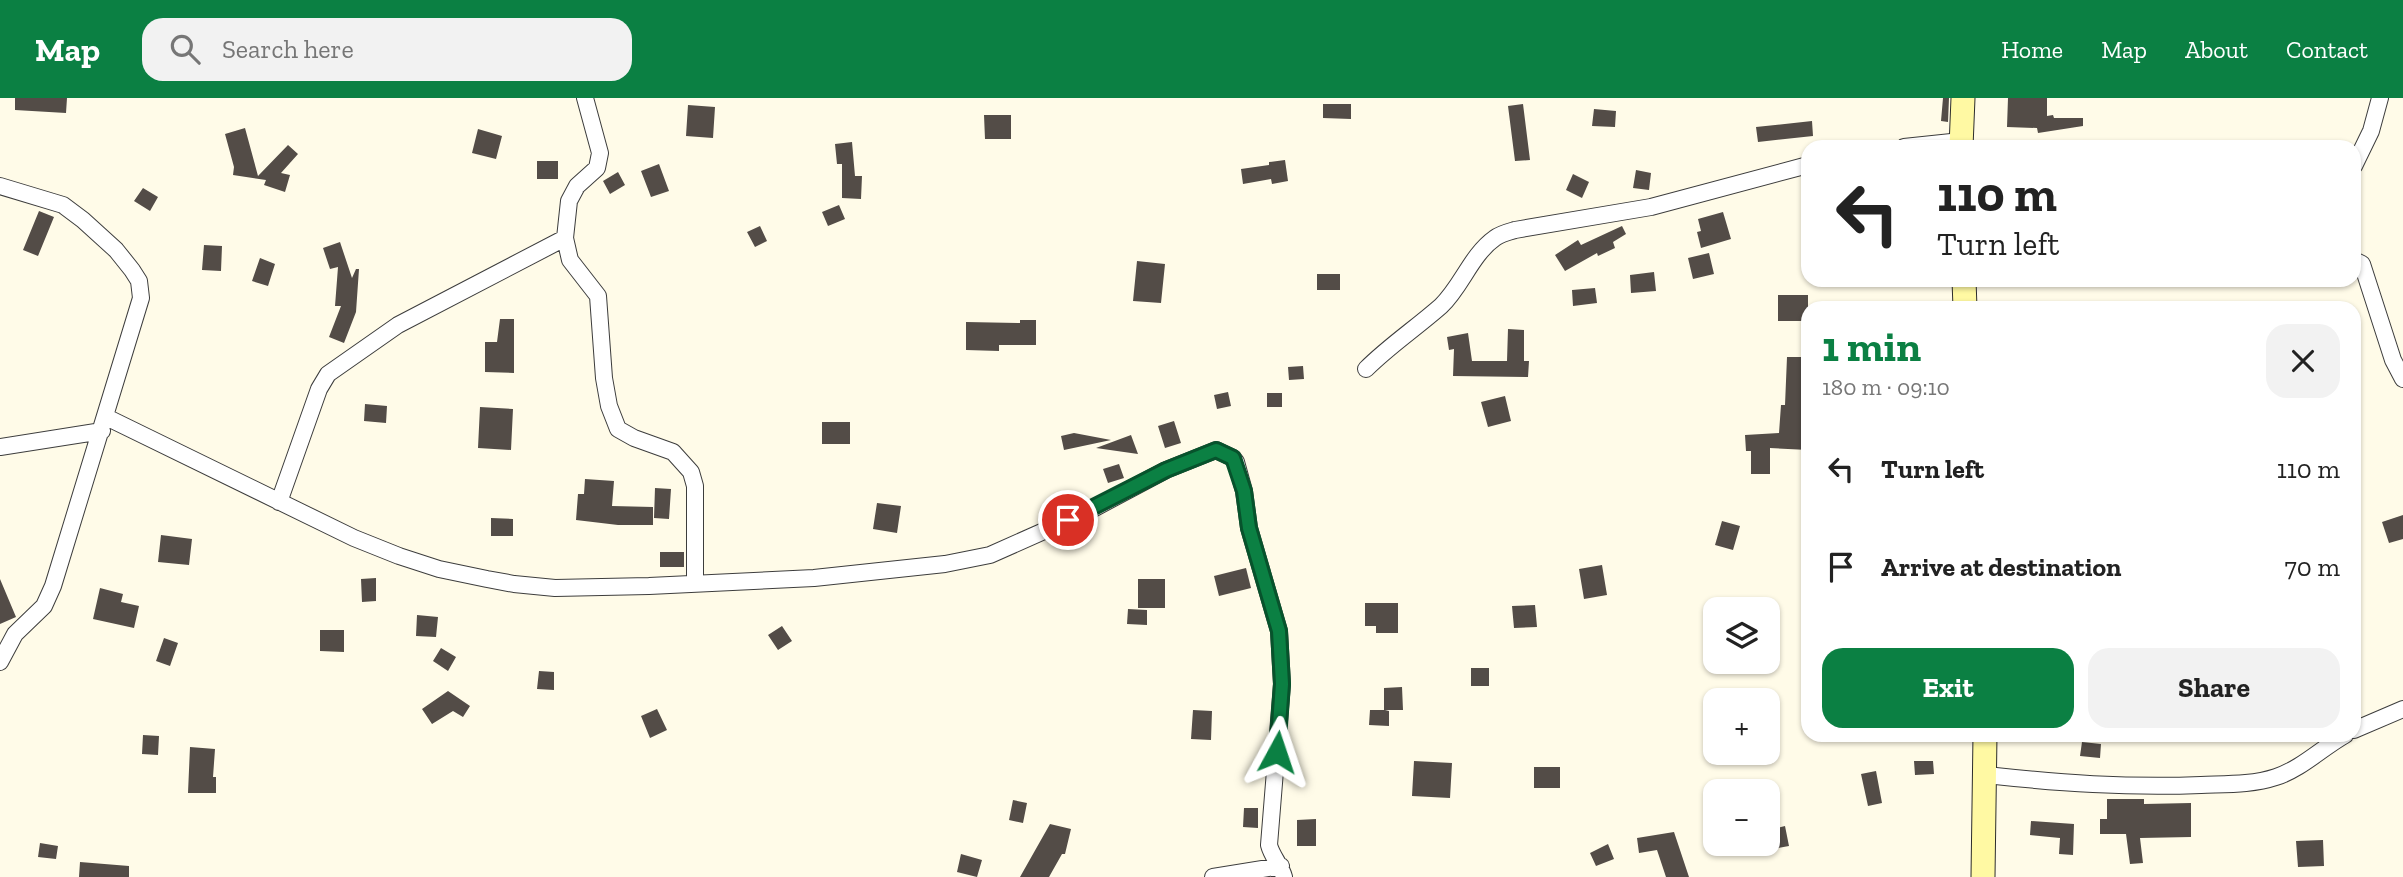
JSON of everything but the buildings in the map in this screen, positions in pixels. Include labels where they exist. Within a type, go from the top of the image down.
[{"type":"main road","points":[[1961,140],[1963,98]]},
{"type":"main road","points":[[1983,877],[1985,742]]},
{"type":"street","points":[[585,98],[597,142],[597,168],[578,186],[569,201],[565,238],[570,260],[598,296],[604,378],[609,406],[618,429],[634,439],[673,452],[691,472],[695,486],[695,583]]},
{"type":"street","points":[[2361,152],[2371,131],[2380,98]]},
{"type":"street","points":[[1366,369],[1388,347],[1441,306],[1462,281],[1480,252],[1495,237],[1515,230],[1651,207],[1801,167]]},
{"type":"street","points":[[0,186],[63,205],[83,220],[116,250],[139,281],[141,298],[53,586],[44,606],[15,634],[0,662]]},
{"type":"street","points":[[279,502],[319,389],[328,374],[398,325],[565,238]]},
{"type":"street","points":[[2361,264],[2393,360],[2403,379]]},
{"type":"street","points":[[0,447],[104,424],[399,556],[439,569],[514,584],[555,587],[695,583],[869,573],[944,564],[990,555],[1216,450],[1233,458],[1244,491],[1249,528],[1279,631],[1282,684],[1269,845],[1283,871],[1213,877]]},
{"type":"street","points":[[2361,727],[2403,709]]},
{"type":"street","points":[[1986,775],[2069,785],[2141,788],[2251,783],[2277,777],[2334,742]]},
{"type":"route","points":[[1068,520],[1166,470],[1216,450],[1233,458],[1244,491],[1249,528],[1279,631],[1282,684],[1277,752]]}]
